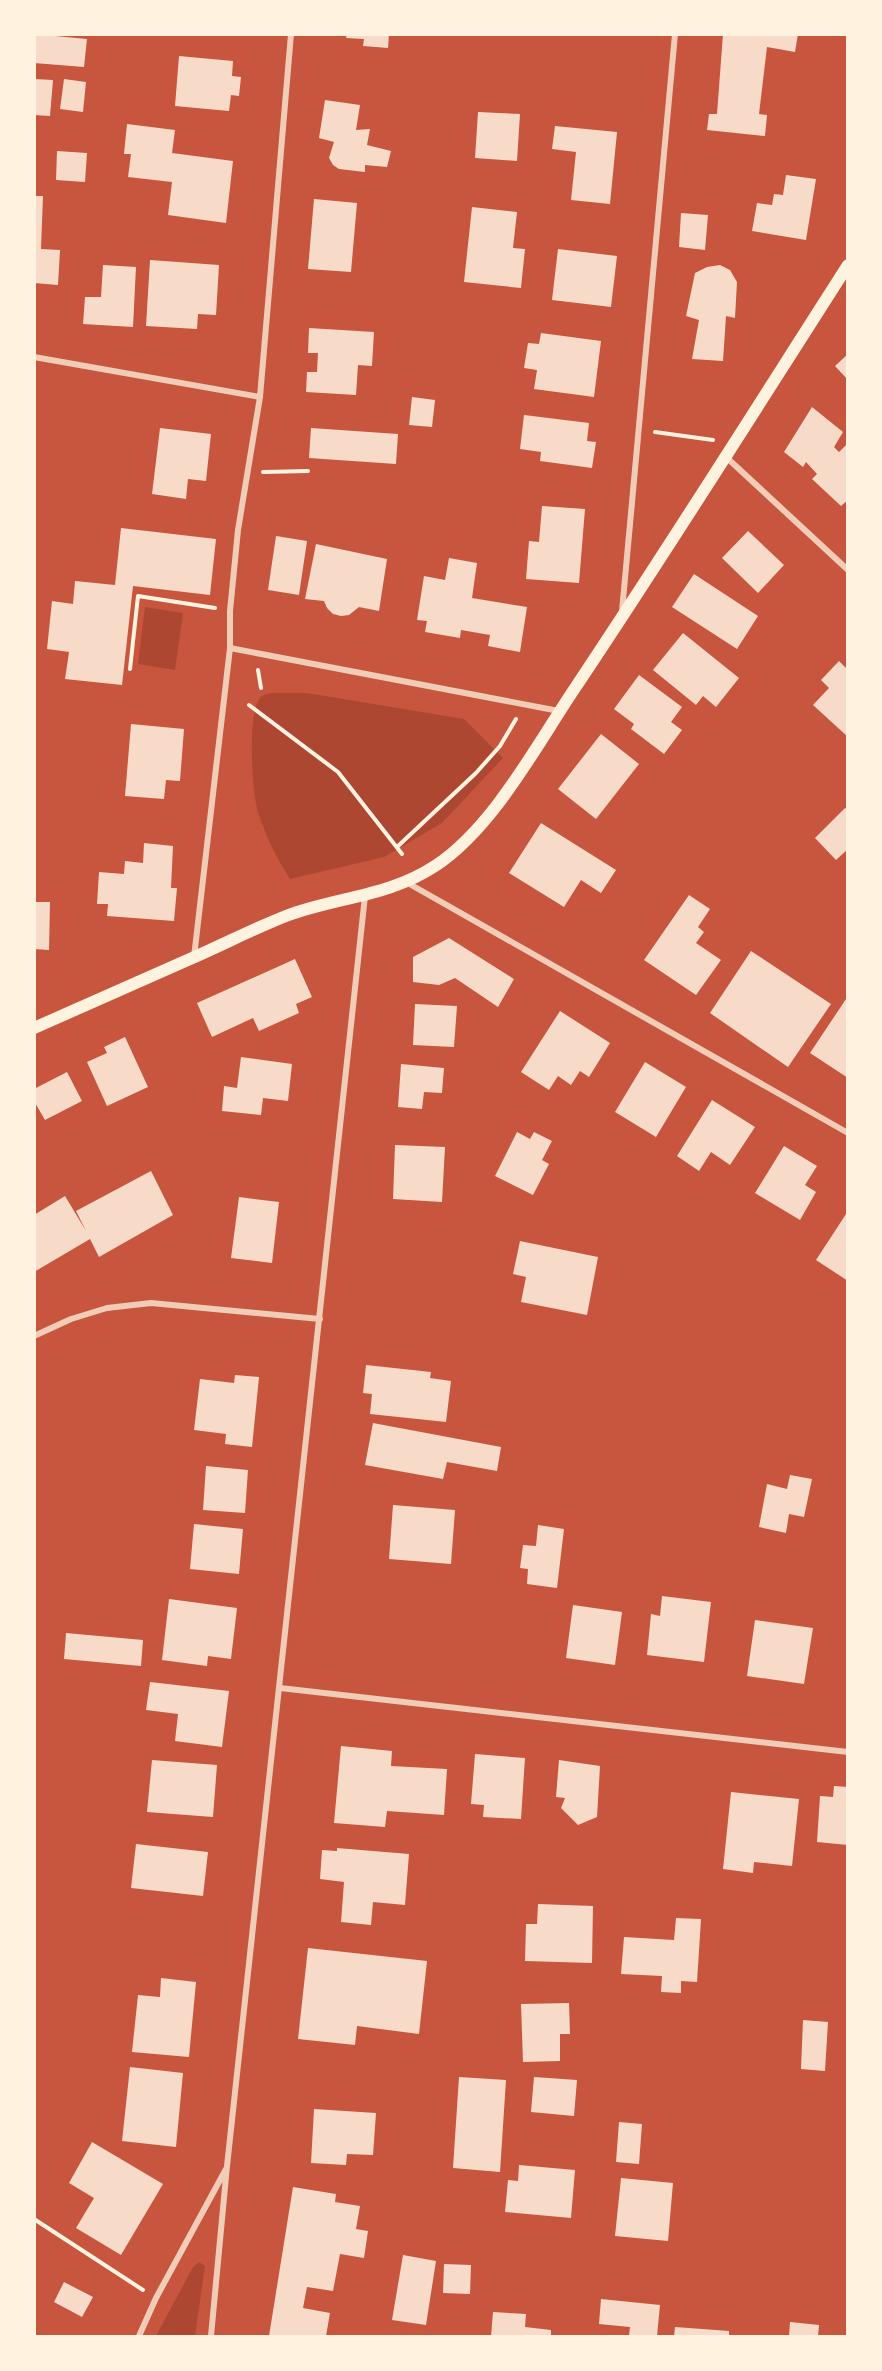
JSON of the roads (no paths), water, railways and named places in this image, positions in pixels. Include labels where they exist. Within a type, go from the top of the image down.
[{"type":"main road","points":[[34,1028],[249,930],[291,914],[365,897],[406,882],[439,864],[479,826],[503,795],[622,618],[848,265]]},
{"type":"street","points":[[194,957],[230,648],[230,611],[238,530],[260,397],[291,34]]},
{"type":"street","points":[[622,618],[675,34]]},
{"type":"street","points":[[34,357],[260,397]]},
{"type":"street","points":[[725,457],[848,570]]},
{"type":"street","points":[[230,648],[560,711]]},
{"type":"street","points":[[406,882],[848,1133]]},
{"type":"street","points":[[211,2337],[227,2166],[365,897]]},
{"type":"street","points":[[34,1336],[71,1319],[106,1308],[151,1303],[320,1319]]},
{"type":"street","points":[[280,1688],[848,1752]]},
{"type":"street","points":[[139,2337],[156,2298],[227,2166]]}]
